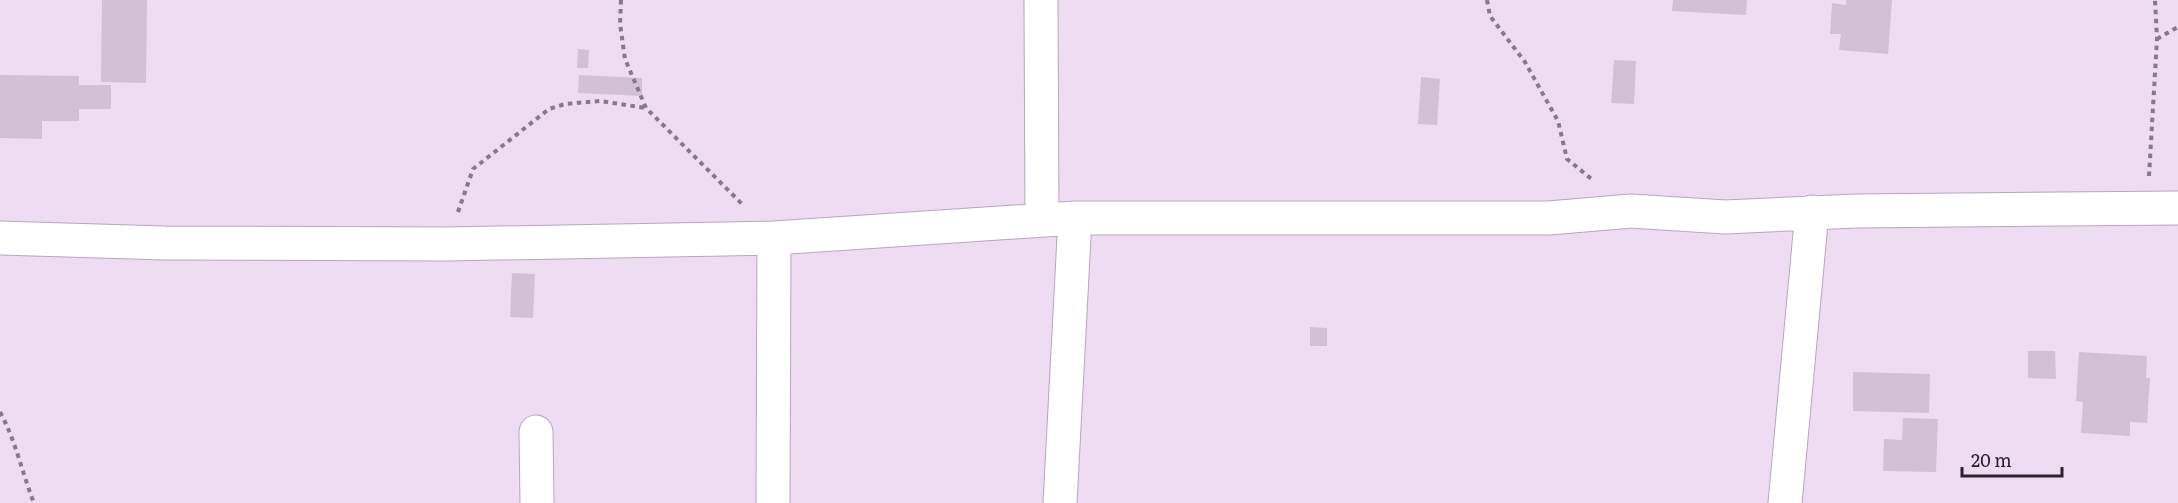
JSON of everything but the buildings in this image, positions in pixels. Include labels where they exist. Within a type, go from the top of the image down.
[{"type":"street","points":[[1041,0],[1042,219]]},
{"type":"street","points":[[0,238],[164,243],[447,244],[774,238],[1075,218],[1549,218],[1631,211],[1725,216],[1812,212],[2163,208]]},
{"type":"street","points":[[1785,503],[1812,212]]},
{"type":"street","points":[[1060,503],[1075,218]]},
{"type":"street","points":[[772,503],[774,238]]},
{"type":"street","points":[[536,432],[537,503]]},
{"type":"path","points":[[621,0],[620,24],[625,59],[646,108],[774,238]]},
{"type":"path","points":[[1487,0],[1490,15],[1525,62],[1558,121],[1568,159],[1631,211]]},
{"type":"path","points":[[2155,0],[2163,208]]},
{"type":"path","points":[[2157,39],[2178,27]]},
{"type":"path","points":[[447,244],[473,169],[549,109],[565,104],[600,101],[646,108]]},
{"type":"path","points":[[0,412],[13,437],[21,471],[34,503]]}]
